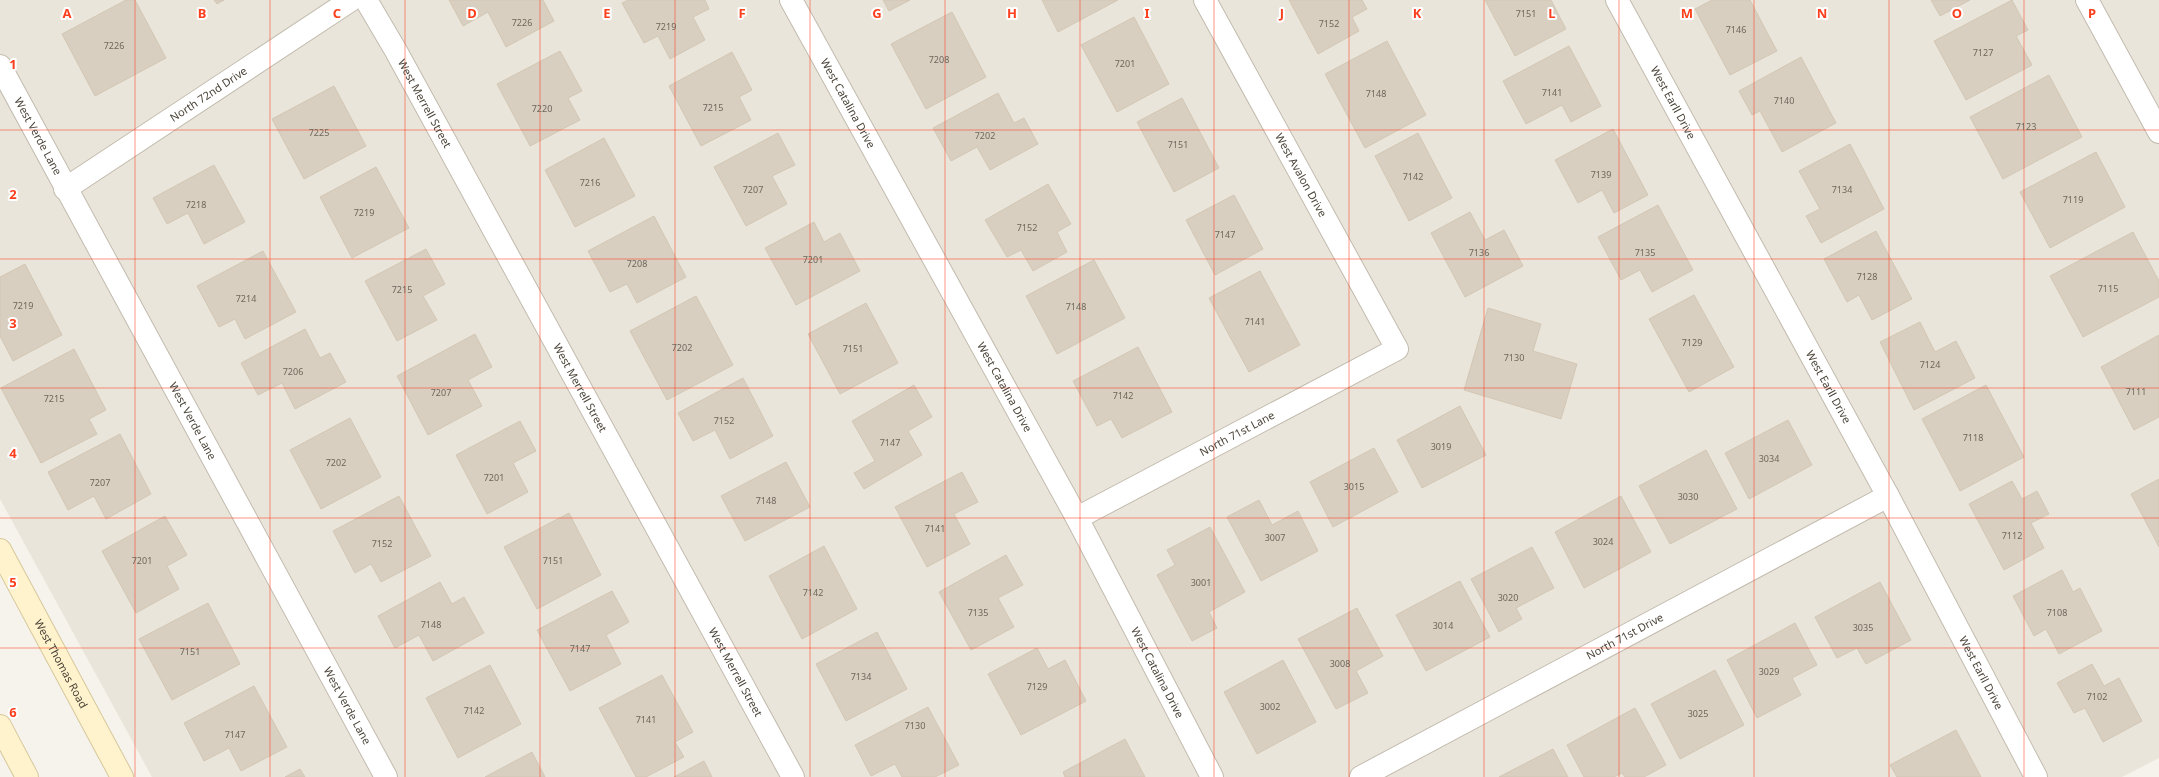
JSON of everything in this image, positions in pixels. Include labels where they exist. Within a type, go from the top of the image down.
[{"type":"main road","name":"West Thomas Road","points":[[0,550],[122,777]]},
{"type":"main road","points":[[0,726],[27,777]]},
{"type":"street","name":"North 72nd Drive","points":[[65,189],[351,0]]},
{"type":"street","name":"West Merrell Street","points":[[366,0],[396,51],[793,777]]},
{"type":"street","name":"West Catalina Drive","points":[[791,0],[1077,518],[1212,777]]},
{"type":"street","name":"West Avalon Drive","points":[[1205,0],[1397,349]]},
{"type":"street","name":"West Earll Drive","points":[[1617,0],[1888,496],[2036,777]]},
{"type":"street","points":[[2087,0],[2159,132]]},
{"type":"street","name":"West Verde Lane","points":[[0,66],[65,189],[386,777]]},
{"type":"street","name":"North 71st Lane","points":[[1077,518],[1397,349]]},
{"type":"street","name":"North 71st Drive","points":[[1361,777],[1888,496]]},
{"type":"shaded area","points":[[0,0],[2159,0],[2159,758],[2122,777],[152,777],[0,499]]},
{"type":"building","points":[[126,0],[135,0],[166,58],[95,96],[62,34]]},
{"type":"building","points":[[214,0],[224,0],[217,4]]},
{"type":"building","points":[[449,0],[543,0],[554,21],[506,47],[488,12],[463,26]]},
{"type":"building","points":[[628,0],[705,0],[709,9],[693,17],[705,40],[670,59],[658,36],[644,43],[622,3]]},
{"type":"building","points":[[883,0],[910,0],[889,11]]},
{"type":"building","points":[[1042,0],[1118,0],[1058,32]]},
{"type":"building","points":[[1289,0],[1362,0],[1367,9],[1352,17],[1359,31],[1318,54]]},
{"type":"building","points":[[1485,0],[1551,0],[1566,29],[1515,56]]},
{"type":"building","points":[[1712,0],[1750,0],[1777,51],[1730,75],[1695,9]]},
{"type":"building","points":[[1931,0],[1970,0],[1940,16]]},
{"type":"building","points":[[2012,0],[2028,30],[2016,36],[2032,65],[1966,100],[1934,41]]},
{"type":"building","points":[[952,12],[986,77],[926,109],[891,44]]},
{"type":"building","points":[[1134,17],[1169,84],[1117,112],[1081,45]]},
{"type":"building","points":[[1387,41],[1426,115],[1365,148],[1325,74]]},
{"type":"building","points":[[1569,46],[1601,106],[1571,122],[1562,105],[1526,124],[1503,81]]},
{"type":"building","points":[[560,51],[582,91],[568,98],[580,120],[530,146],[497,84]]},
{"type":"building","points":[[732,52],[752,90],[739,97],[751,120],[701,146],[669,86]]},
{"type":"building","points":[[1801,57],[1836,123],[1782,152],[1760,111],[1752,115],[1739,91]]},
{"type":"building","points":[[2049,75],[2082,137],[2003,179],[1970,117]]},
{"type":"building","points":[[334,86],[366,146],[304,179],[272,119]]},
{"type":"building","points":[[998,93],[1014,123],[1024,118],[1038,144],[990,170],[977,147],[951,161],[933,128]]},
{"type":"building","points":[[1182,98],[1219,168],[1174,192],[1137,122]]},
{"type":"building","points":[[1613,129],[1648,195],[1614,213],[1602,190],[1578,203],[1555,160]]},
{"type":"building","points":[[778,133],[795,165],[772,176],[787,204],[746,226],[714,167]]},
{"type":"building","points":[[1418,133],[1452,198],[1409,221],[1375,156]]},
{"type":"building","points":[[604,138],[635,196],[575,227],[545,170]]},
{"type":"building","points":[[1850,144],[1884,209],[1821,243],[1806,216],[1820,209],[1799,171]]},
{"type":"building","points":[[2096,152],[2125,207],[2050,248],[2020,192]]},
{"type":"building","points":[[214,165],[245,222],[204,244],[188,213],[167,224],[153,198]]},
{"type":"building","points":[[376,167],[409,228],[352,258],[320,197]]},
{"type":"building","points":[[1048,184],[1071,224],[1057,232],[1067,252],[1033,271],[1021,250],[1007,257],[985,220]]},
{"type":"building","points":[[1234,195],[1263,249],[1215,275],[1186,220]]},
{"type":"building","points":[[1658,205],[1693,270],[1652,292],[1640,270],[1621,280],[1598,237]]},
{"type":"building","points":[[1470,212],[1485,240],[1504,230],[1523,266],[1465,297],[1431,233]]},
{"type":"building","points":[[654,216],[686,277],[637,303],[627,284],[610,292],[588,251]]},
{"type":"building","points":[[814,222],[824,242],[840,233],[860,271],[796,305],[765,248]]},
{"type":"building","points":[[1876,231],[1912,299],[1872,320],[1859,295],[1847,302],[1824,259]]},
{"type":"building","points":[[2133,232],[2159,281],[2159,297],[2083,337],[2050,276]]},
{"type":"building","points":[[426,249],[445,284],[423,296],[437,320],[397,341],[365,281]]},
{"type":"building","points":[[263,251],[296,312],[245,339],[235,319],[219,327],[197,286]]},
{"type":"building","points":[[1094,260],[1125,318],[1057,354],[1026,296]]},
{"type":"building","points":[[25,264],[62,335],[13,361],[0,336],[0,277]]},
{"type":"building","points":[[1260,271],[1300,345],[1249,372],[1209,298]]},
{"type":"building","points":[[1694,295],[1734,367],[1689,392],[1649,319]]},
{"type":"building","points":[[696,296],[733,365],[667,400],[630,331]]},
{"type":"building","points":[[866,303],[898,363],[840,394],[808,334]]},
{"type":"building","points":[[1488,308],[1541,324],[1533,351],[1577,364],[1561,419],[1464,390]]},
{"type":"building","points":[[1920,322],[1935,352],[1956,341],[1975,378],[1914,410],[1880,342]]},
{"type":"building","points":[[305,329],[320,358],[330,353],[346,382],[295,409],[282,383],[258,395],[241,363]]},
{"type":"building","points":[[475,334],[492,367],[468,380],[482,406],[428,435],[397,376]]},
{"type":"building","points":[[2159,335],[2159,417],[2134,430],[2101,367]]},
{"type":"building","points":[[1138,347],[1172,412],[1122,438],[1111,419],[1097,426],[1073,381]]},
{"type":"building","points":[[74,349],[106,410],[89,419],[97,434],[41,463],[1,388]]},
{"type":"building","points":[[743,378],[773,436],[730,459],[715,430],[693,441],[678,413]]},
{"type":"building","points":[[914,385],[932,417],[908,431],[922,455],[864,489],[854,473],[875,461],[852,421]]},
{"type":"building","points":[[1986,385],[2024,457],[1960,491],[1922,419]]},
{"type":"building","points":[[1460,406],[1486,455],[1422,488],[1397,440]]},
{"type":"building","points":[[350,418],[381,477],[321,509],[290,450]]},
{"type":"building","points":[[1788,420],[1812,465],[1749,499],[1725,453]]},
{"type":"building","points":[[520,421],[536,451],[513,463],[528,492],[487,514],[456,455]]},
{"type":"building","points":[[120,434],[151,494],[106,519],[94,496],[68,510],[48,472]]},
{"type":"building","points":[[1374,448],[1398,492],[1333,527],[1310,482]]},
{"type":"building","points":[[1706,450],[1737,509],[1670,544],[1639,486]]},
{"type":"building","points":[[786,462],[810,507],[745,541],[721,496]]},
{"type":"building","points":[[962,472],[978,502],[954,514],[970,544],[927,567],[895,507]]},
{"type":"building","points":[[2159,479],[2159,547],[2131,494]]},
{"type":"building","points":[[2012,481],[2022,499],[2037,491],[2049,514],[2031,523],[2044,548],[2004,570],[1969,504]]},
{"type":"building","points":[[399,496],[431,556],[381,582],[371,564],[355,573],[333,531]]},
{"type":"building","points":[[1621,496],[1651,552],[1584,588],[1555,532]]},
{"type":"building","points":[[1259,500],[1272,525],[1298,511],[1318,551],[1261,581],[1227,517]]},
{"type":"building","points":[[569,513],[601,575],[537,609],[504,547]]},
{"type":"building","points":[[165,516],[187,555],[167,566],[179,589],[136,613],[102,551]]},
{"type":"building","points":[[1210,527],[1245,592],[1209,612],[1217,628],[1192,641],[1157,575],[1175,565],[1167,550]]},
{"type":"building","points":[[824,546],[857,609],[802,639],[769,576]]},
{"type":"building","points":[[1532,547],[1554,588],[1516,608],[1522,619],[1499,632],[1471,579]]},
{"type":"building","points":[[1006,555],[1023,585],[998,598],[1014,627],[971,650],[939,592]]},
{"type":"building","points":[[2062,570],[2073,592],[2080,588],[2102,631],[2059,654],[2046,629],[2034,636],[2013,596]]},
{"type":"building","points":[[1460,581],[1490,637],[1426,671],[1396,615]]},
{"type":"building","points":[[440,582],[452,604],[464,597],[484,633],[433,661],[419,635],[395,648],[378,616]]},
{"type":"building","points":[[1880,582],[1911,640],[1866,664],[1857,648],[1837,658],[1815,617]]},
{"type":"building","points":[[612,591],[629,622],[606,635],[621,664],[570,691],[537,630]]},
{"type":"building","points":[[208,603],[240,664],[172,700],[139,639]]},
{"type":"building","points":[[1357,608],[1383,656],[1356,671],[1368,693],[1336,709],[1298,639]]},
{"type":"building","points":[[1795,623],[1817,665],[1792,678],[1801,695],[1757,718],[1727,660]]},
{"type":"building","points":[[877,632],[907,689],[846,721],[816,664]]},
{"type":"building","points":[[1037,648],[1048,669],[1065,660],[1086,701],[1021,735],[988,674]]},
{"type":"building","points":[[1283,660],[1316,722],[1257,754],[1224,692]]},
{"type":"building","points":[[2092,664],[2104,686],[2119,678],[2142,721],[2103,742],[2085,708],[2074,713],[2057,683]]},
{"type":"building","points":[[490,665],[521,724],[458,758],[426,698]]},
{"type":"building","points":[[1715,670],[1744,725],[1680,759],[1651,704]]},
{"type":"building","points":[[662,675],[693,732],[675,742],[684,757],[646,777],[636,777],[599,708]]},
{"type":"building","points":[[254,686],[287,747],[241,771],[229,748],[204,761],[184,723]]},
{"type":"building","points":[[928,707],[959,765],[935,777],[902,777],[895,764],[871,776],[855,745]]},
{"type":"building","points":[[1635,708],[1666,765],[1644,777],[1625,777],[1622,773],[1614,777],[1584,777],[1567,745]]},
{"type":"building","points":[[1956,730],[1981,777],[1897,777],[1890,765]]},
{"type":"building","points":[[1125,739],[1145,777],[1065,777],[1063,772]]},
{"type":"building","points":[[1553,749],[1568,777],[1499,777]]},
{"type":"building","points":[[532,752],[545,777],[485,777]]},
{"type":"building","points":[[704,761],[712,777],[674,777]]},
{"type":"building","points":[[300,769],[305,777],[285,777]]}]
